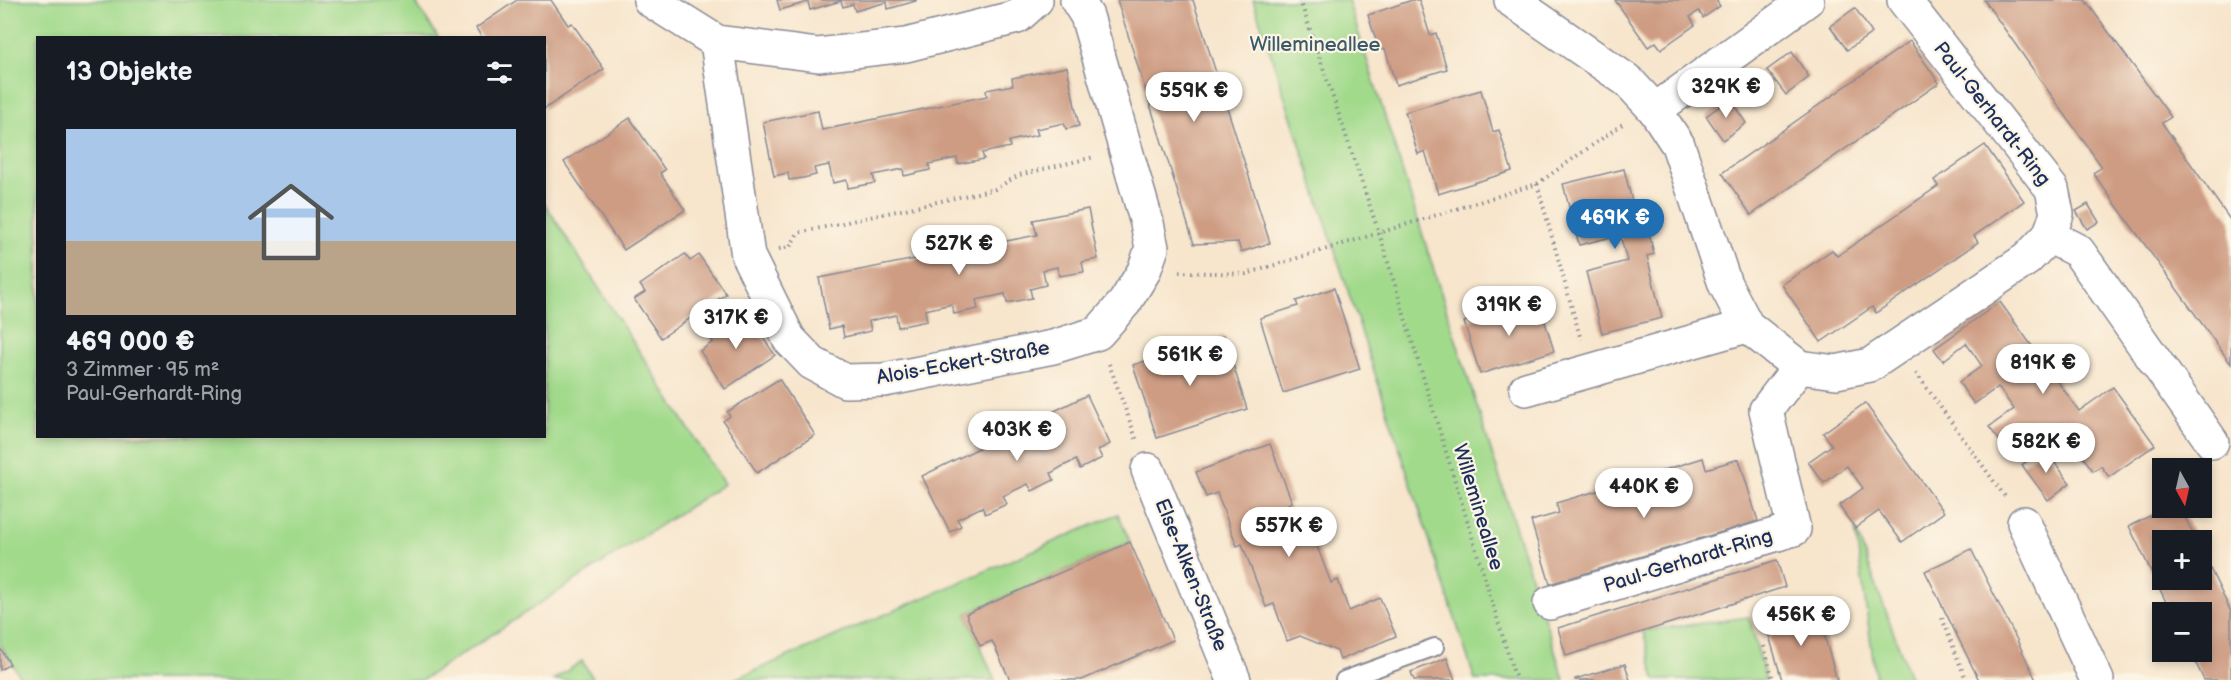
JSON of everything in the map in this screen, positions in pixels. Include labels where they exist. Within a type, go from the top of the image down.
[{"type":"street","points":[[650,0],[717,42],[818,55],[906,45],[1017,17],[1036,0]]},
{"type":"street","points":[[1077,0],[1087,16],[1152,248],[1144,271],[1125,302],[1098,333]]},
{"type":"street","points":[[1511,0],[1628,81],[1656,110],[1678,145],[1725,284],[1747,326],[1799,367]]},
{"type":"street","points":[[1656,110],[1807,0]]},
{"type":"street","name":"Paul-Gerhardt-Ring","points":[[1550,603],[1794,529],[1766,410],[1799,367],[1836,372],[1870,365],[2027,259],[2049,236],[2058,214],[2052,189],[1904,0]]},
{"type":"street","name":"Alois-Eckert-Straße","points":[[717,42],[748,256],[789,339],[812,363],[845,381],[884,380],[1053,347],[1098,333]]},
{"type":"street","points":[[2049,236],[2078,251],[2212,442]]},
{"type":"street","points":[[1526,388],[1747,326]]},
{"type":"street","name":"Else-Alken-Straße","points":[[1148,470],[1234,680]]},
{"type":"street","points":[[2024,523],[2097,680]]},
{"type":"lane","points":[[1344,680],[1435,647]]},
{"type":"path","name":"Willemineallee","points":[[1300,0],[1379,233],[1516,680]]},
{"type":"path","points":[[1144,271],[1246,274],[1537,184],[1623,124],[1656,110]]},
{"type":"path","points":[[748,256],[790,247],[798,233],[995,189],[1019,175],[1124,150]]},
{"type":"path","points":[[1537,184],[1590,371]]},
{"type":"path","points":[[1098,333],[1148,470]]},
{"type":"path","points":[[1898,346],[2024,523]]},
{"type":"path","points":[[1942,618],[1966,680]]},
{"type":"path","points":[[1764,646],[1773,680]]},
{"type":"green space","points":[[0,0],[414,0],[437,36],[36,36],[36,438],[546,438],[546,206],[724,484],[422,680],[22,680],[0,644]]},
{"type":"green space","name":"Willemineallee","points":[[1253,0],[1348,0],[1564,680],[1475,680]]},
{"type":"green space","points":[[1118,514],[1130,542],[966,614],[995,680],[733,680]]},
{"type":"green space","points":[[1855,528],[1911,680],[1876,680]]},
{"type":"green space","points":[[1749,617],[1766,680],[1655,680],[1643,631]]},
{"type":"green space","points":[[582,661],[594,680],[553,680]]},
{"type":"building","points":[[517,0],[551,0],[568,25],[572,23],[604,69],[546,108],[546,36],[481,36],[476,28]]},
{"type":"building","points":[[777,0],[916,1],[888,9],[887,2],[855,11],[853,4],[843,7],[841,1],[810,10],[808,2],[780,10]]},
{"type":"building","points":[[1117,0],[1193,0],[1270,243],[1241,252],[1238,242],[1194,244]]},
{"type":"building","points":[[1412,0],[1419,0],[1430,35],[1436,33],[1447,69],[1396,85],[1385,49],[1379,50],[1368,15]]},
{"type":"building","points":[[1615,0],[1716,0],[1720,6],[1703,18],[1699,11],[1690,17],[1695,25],[1661,49],[1656,42],[1648,47]]},
{"type":"building","points":[[1984,0],[2085,0],[2171,117],[2162,123],[2231,221],[2231,364],[2093,173],[2102,167]]},
{"type":"building","points":[[1855,8],[1872,33],[1847,50],[1830,26]]},
{"type":"building","points":[[1910,41],[1939,83],[1751,215],[1722,173]]},
{"type":"building","points":[[1792,52],[1809,77],[1786,95],[1767,70]]},
{"type":"building","points":[[1067,67],[1079,126],[1066,129],[1064,123],[1036,129],[1038,135],[1009,141],[1010,147],[982,153],[984,159],[958,164],[957,158],[929,164],[930,170],[904,176],[903,169],[873,175],[875,183],[848,188],[847,180],[833,183],[829,165],[814,168],[816,175],[803,178],[789,180],[788,173],[774,176],[763,122],[818,111],[822,130],[987,96],[986,90],[1013,85],[1012,78]]},
{"type":"building","points":[[1481,90],[1493,132],[1499,130],[1512,171],[1438,194],[1425,151],[1418,154],[1405,112]]},
{"type":"building","points":[[1730,99],[1746,123],[1723,140],[1706,116]]},
{"type":"building","points":[[630,118],[665,170],[660,173],[685,210],[624,250],[564,162]]},
{"type":"building","points":[[1985,145],[2024,201],[1974,236],[1978,242],[1876,313],[1872,307],[1821,342],[1782,285],[1832,250],[1837,256],[1938,186],[1934,180]]},
{"type":"building","points":[[1624,169],[1639,229],[1648,228],[1654,254],[1647,256],[1662,318],[1602,333],[1586,272],[1627,261],[1620,235],[1579,245],[1563,184]]},
{"type":"building","points":[[2088,204],[2099,222],[2087,229],[2076,211]]},
{"type":"building","points":[[1088,209],[1098,259],[1082,262],[1084,272],[1059,276],[1057,267],[1043,270],[1046,285],[1030,289],[1032,298],[1007,303],[1005,294],[976,300],[978,309],[954,314],[952,304],[925,310],[927,321],[898,327],[896,315],[869,321],[871,331],[844,337],[842,326],[829,329],[819,278],[1037,235],[1033,220]]},
{"type":"building","points":[[685,254],[690,261],[699,255],[726,294],[661,338],[634,299],[645,292],[640,285]]},
{"type":"building","points":[[1334,288],[1360,369],[1283,393],[1260,318],[1298,306],[1296,301]]},
{"type":"building","points":[[1538,299],[1554,351],[1480,374],[1464,322]]},
{"type":"building","points":[[2000,302],[2079,411],[2113,387],[2155,445],[2109,477],[2101,466],[2093,471],[2081,454],[2089,448],[2074,428],[2068,432],[2061,423],[2037,441],[2030,431],[2006,449],[1989,427],[2014,409],[1998,387],[1974,404],[1959,382],[1982,366],[1966,343],[1943,361],[1934,349]]},
{"type":"building","points":[[744,310],[775,355],[725,389],[700,351],[713,342],[708,335]]},
{"type":"building","points":[[1224,336],[1247,409],[1157,438],[1133,365]]},
{"type":"building","points":[[779,379],[815,435],[757,473],[723,421],[730,416],[727,412]]},
{"type":"building","points":[[1087,395],[1110,444],[1098,450],[1102,458],[1080,469],[1076,460],[1063,466],[1051,473],[1054,480],[1032,491],[1028,484],[1003,496],[1007,504],[985,514],[982,507],[957,519],[961,526],[950,532],[922,476]]},
{"type":"building","points":[[1865,403],[1944,512],[1902,542],[1879,511],[1855,528],[1846,516],[1839,506],[1863,488],[1847,466],[1824,483],[1808,462],[1832,445],[1823,433]]},
{"type":"building","points":[[1270,444],[1292,502],[1288,504],[1296,524],[1302,522],[1310,542],[1315,541],[1331,583],[1338,580],[1349,611],[1380,598],[1396,636],[1340,660],[1337,651],[1300,636],[1287,641],[1274,604],[1266,607],[1242,544],[1237,546],[1217,493],[1206,497],[1196,472]]},
{"type":"building","points":[[2044,448],[2070,483],[2048,500],[2022,465]]},
{"type":"building","points":[[1703,458],[1706,469],[1739,459],[1758,521],[1550,584],[1531,521],[1559,513],[1556,503],[1604,489],[1607,499],[1661,482],[1658,472]]},
{"type":"building","points":[[2152,515],[2152,518],[2185,518],[2191,530],[2152,530],[2152,573],[2129,526]]},
{"type":"building","points":[[1130,542],[1173,640],[1082,680],[1010,680],[992,641],[980,646],[966,614]]},
{"type":"building","points":[[1971,549],[2036,680],[1979,680],[1925,571]]},
{"type":"building","points":[[1777,560],[1785,587],[1566,656],[1558,628]]},
{"type":"building","points":[[2212,573],[2231,612],[2231,680],[2204,680],[2195,662],[2212,662],[2212,602],[2166,602],[2160,590],[2212,590]]},
{"type":"building","points":[[1816,607],[1837,680],[1782,680],[1765,622]]},
{"type":"building","points":[[0,648],[10,664],[0,670]]},
{"type":"building","points":[[1447,658],[1455,680],[1414,680],[1411,672]]},
{"type":"building","points":[[1625,664],[1630,680],[1575,680],[1575,679]]}]
